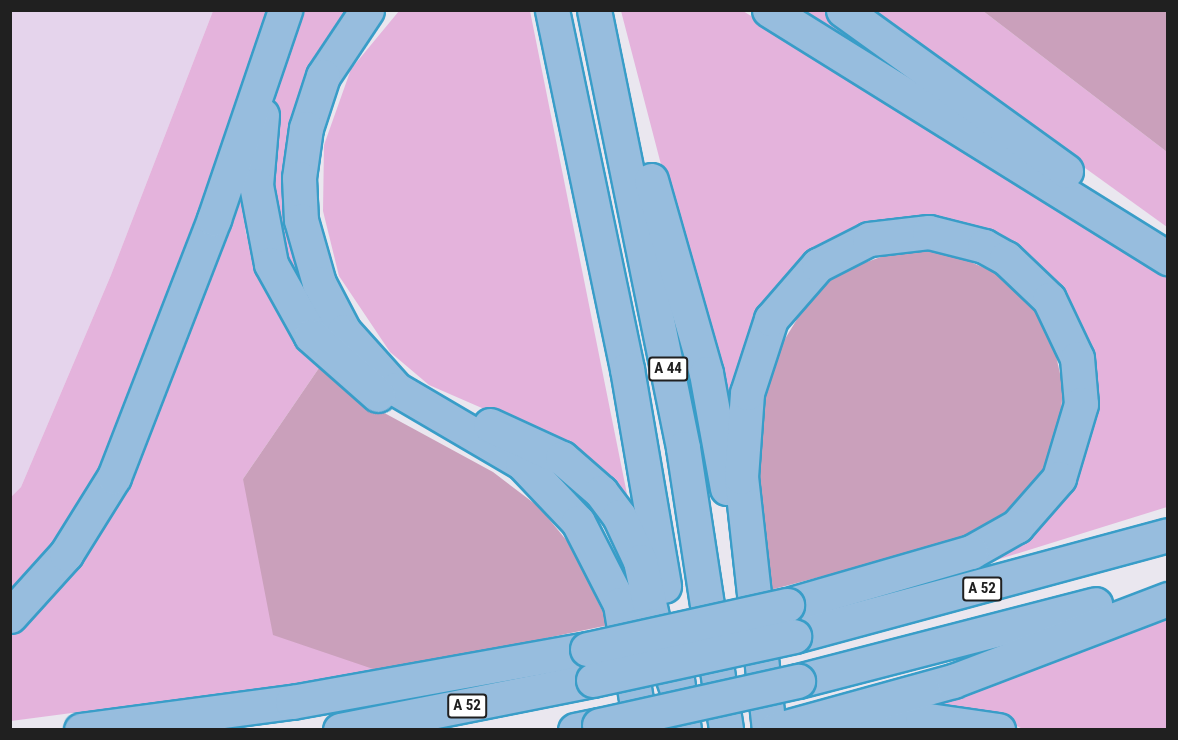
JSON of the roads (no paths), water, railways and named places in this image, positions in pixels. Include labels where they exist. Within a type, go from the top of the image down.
[{"type":"highway","points":[[10,616],[66,554],[114,477],[214,219],[285,10]]},
{"type":"highway","points":[[295,10],[262,115],[256,185],[262,235],[294,313],[331,357],[385,400],[493,458],[560,502]]},
{"type":"highway","points":[[367,10],[323,76],[306,128],[299,178],[301,220],[319,283],[349,337],[396,388],[522,463],[560,502],[594,547],[620,604],[641,729]]},
{"type":"highway","points":[[384,10],[348,57],[316,142],[313,218],[330,278],[354,322],[405,380],[441,404],[562,458],[601,492],[640,561],[654,625],[682,711]]},
{"type":"highway","name":"A 44","points":[[552,10],[627,369],[682,711]]},
{"type":"highway","name":"A 44","points":[[594,10],[681,437],[726,729]]},
{"type":"highway","points":[[603,10],[625,64],[653,189],[703,363],[748,580],[769,729]]},
{"type":"highway","points":[[769,10],[1167,258]]},
{"type":"highway","points":[[843,10],[1167,238]]},
{"type":"highway","points":[[81,729],[590,664],[971,552],[1017,526],[1059,478],[1082,404],[1077,358],[1050,299],[1006,258],[957,237],[898,232],[842,250],[800,280],[783,300],[760,344],[747,393],[741,477],[748,580]]},
{"type":"highway","name":"A 52","points":[[340,729],[590,664],[794,636],[1167,535]]},
{"type":"highway","points":[[587,727],[682,711],[1167,582]]},
{"type":"highway","points":[[808,725],[953,681],[1167,599]]},
{"type":"highway","points":[[775,729],[921,718],[999,729]]}]
